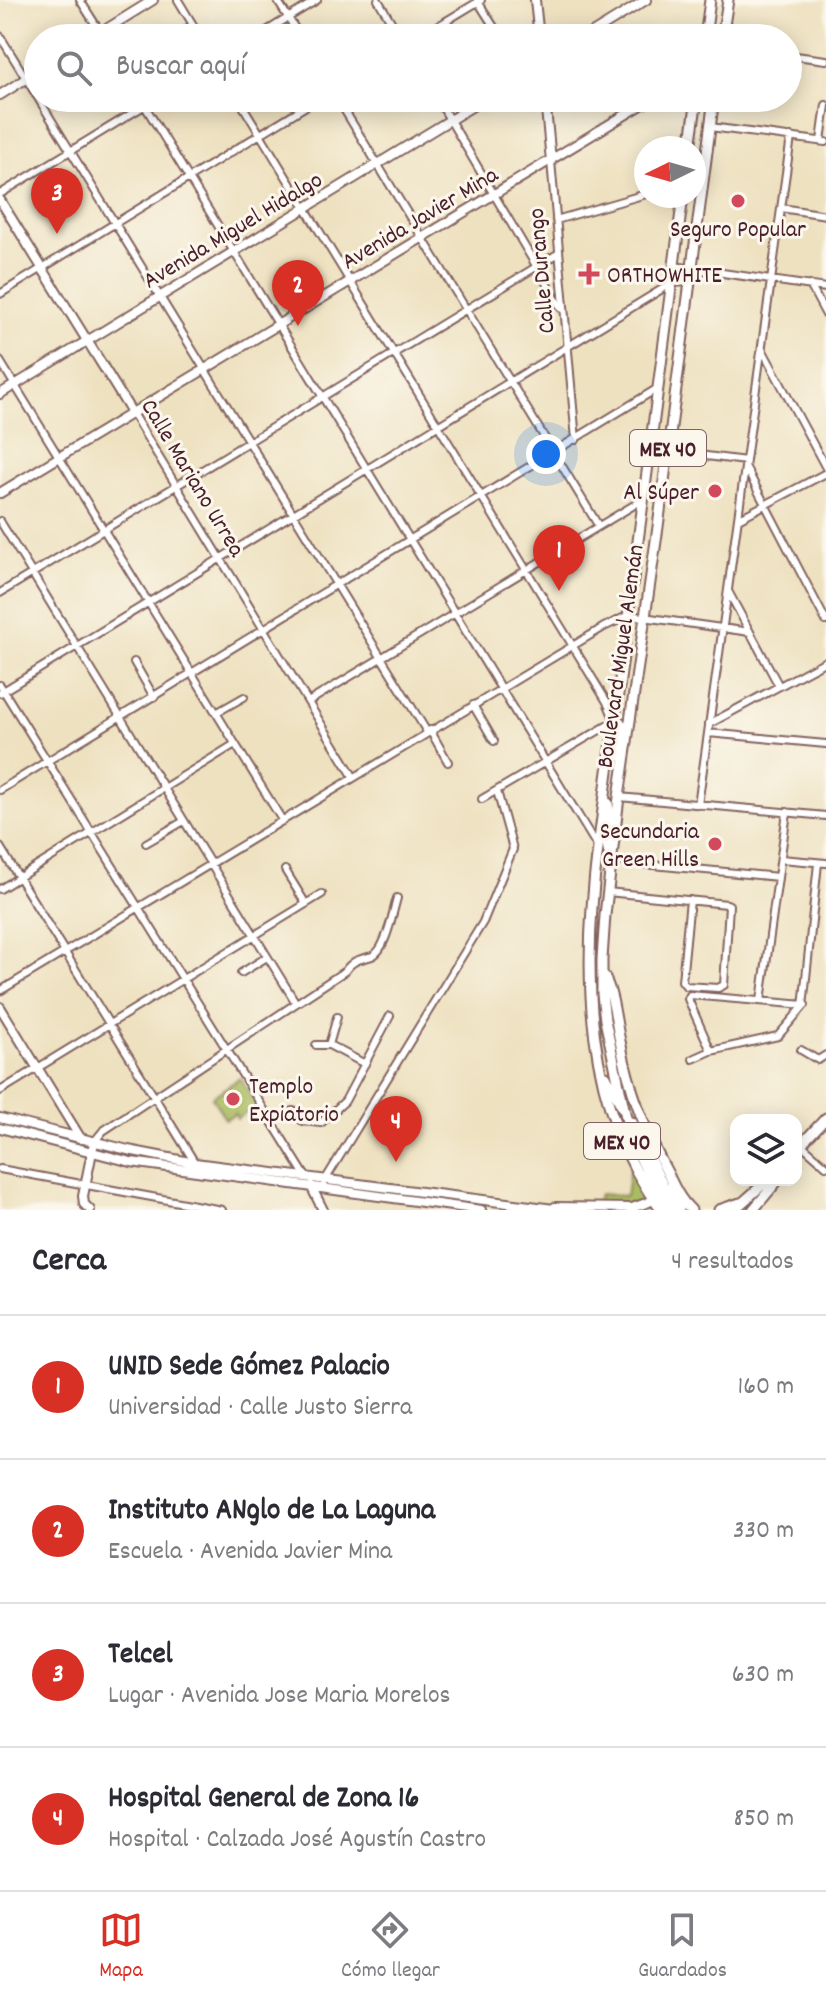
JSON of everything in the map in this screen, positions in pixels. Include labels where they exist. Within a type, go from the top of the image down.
[{"type":"highway","points":[[707,24],[710,0]]},
{"type":"highway","points":[[724,24],[728,0]]},
{"type":"highway","points":[[692,136],[695,112]]},
{"type":"highway","name":"Boulevard Miguel Alemán","points":[[665,1209],[633,1144],[605,1020],[602,972],[607,892],[711,112]]},
{"type":"highway","name":"Boulevard Miguel Alemán","points":[[665,1209],[645,1189],[616,1126],[609,1103],[592,1016],[589,958],[590,914],[598,848],[681,208]]},
{"type":"highway","points":[[615,721],[622,726],[620,757],[623,767]]},
{"type":"highway","points":[[605,797],[609,816],[605,843],[611,861]]},
{"type":"highway","points":[[602,972],[610,989],[638,1111],[681,1200],[691,1210]]},
{"type":"highway","points":[[601,1065],[651,1164],[679,1210]]},
{"type":"highway","points":[[802,1145],[826,1118]]},
{"type":"highway","points":[[651,1164],[657,1167],[663,1165]]},
{"type":"highway","points":[[734,1210],[749,1201],[763,1186]]},
{"type":"highway","points":[[753,1210],[773,1186]]},
{"type":"highway","points":[[645,1189],[651,1206]]},
{"type":"highway","points":[[719,1210],[749,1201]]},
{"type":"main road","points":[[116,24],[153,0]]},
{"type":"main road","points":[[535,0],[538,24]]},
{"type":"main road","points":[[604,24],[634,3],[646,0]]},
{"type":"main road","points":[[0,95],[24,79]]},
{"type":"main road","name":"Avenida Miguel Hidalgo","points":[[0,394],[463,112]]},
{"type":"main road","name":"Avenida Javier Mina","points":[[0,493],[630,112]]},
{"type":"main road","name":"Calle Durango","points":[[546,113],[551,161]]},
{"type":"main road","name":"Calle Mariano Urrea","points":[[0,200],[132,413]]},
{"type":"main road","points":[[0,1007],[81,1139],[92,1148],[131,1162],[481,1210]]},
{"type":"main road","points":[[0,1118],[81,1139]]},
{"type":"main road","points":[[0,1128],[92,1148],[562,1210]]},
{"type":"main road","points":[[90,1210],[82,1200],[92,1148]]},
{"type":"main road","points":[[306,1177],[323,1210]]},
{"type":"main road","points":[[470,1209],[471,1199]]},
{"type":"main road","points":[[548,1208],[567,1205],[651,1206]]},
{"type":"street","points":[[80,0],[92,24]]},
{"type":"street","points":[[178,0],[192,24]]},
{"type":"street","points":[[277,0],[292,24]]},
{"type":"street","points":[[278,24],[317,0]]},
{"type":"street","points":[[378,0],[393,24]]},
{"type":"street","points":[[441,24],[479,1],[493,24]]},
{"type":"street","points":[[0,36],[24,75]]},
{"type":"street","points":[[802,57],[826,60]]},
{"type":"street","points":[[710,127],[824,142],[826,105]]},
{"type":"street","points":[[46,112],[448,762]]},
{"type":"street","points":[[0,194],[134,112]]},
{"type":"street","points":[[148,112],[598,848]]},
{"type":"street","points":[[247,112],[607,702],[615,721],[482,799]]},
{"type":"street","points":[[0,294],[296,112]]},
{"type":"street","points":[[346,112],[598,525]]},
{"type":"street","points":[[445,112],[564,313]]},
{"type":"street","points":[[698,805],[791,137]]},
{"type":"street","name":"Calle Durango","points":[[551,161],[576,440]]},
{"type":"street","points":[[556,220],[634,197]]},
{"type":"street","points":[[781,208],[826,215]]},
{"type":"street","points":[[0,593],[559,253]]},
{"type":"street","points":[[674,266],[826,288]]},
{"type":"street","points":[[306,1177],[1,689],[221,559],[672,283],[689,282]]},
{"type":"street","points":[[810,285],[826,315]]},
{"type":"street","points":[[738,519],[826,471],[762,349]]},
{"type":"street","points":[[0,361],[282,820]]},
{"type":"street","points":[[0,790],[658,388]]},
{"type":"street","name":"Calle Mariano Urrea","points":[[132,413],[353,776]]},
{"type":"street","points":[[667,451],[746,464]]},
{"type":"street","points":[[746,464],[826,621]]},
{"type":"street","points":[[308,702],[644,499]]},
{"type":"street","points":[[0,521],[296,1003]]},
{"type":"street","points":[[728,591],[779,686]]},
{"type":"street","points":[[0,991],[428,731],[629,615],[750,632]]},
{"type":"street","points":[[709,724],[826,661]]},
{"type":"street","points":[[134,662],[154,697]]},
{"type":"street","points":[[216,713],[244,697]]},
{"type":"street","points":[[473,705],[494,741]]},
{"type":"street","points":[[708,733],[826,744]]},
{"type":"street","points":[[0,889],[235,744]]},
{"type":"street","points":[[322,1189],[325,1179],[483,922],[513,849],[497,791]]},
{"type":"street","points":[[619,797],[826,816]]},
{"type":"street","points":[[761,1001],[787,812]]},
{"type":"street","points":[[146,843],[184,821]]},
{"type":"street","points":[[0,847],[195,1163]]},
{"type":"street","points":[[693,1059],[711,1051],[778,1036],[805,1005],[822,863],[781,859]]},
{"type":"street","points":[[611,861],[778,877]]},
{"type":"street","points":[[285,870],[306,904]]},
{"type":"street","points":[[607,892],[690,900],[729,905],[724,985],[721,987],[683,984],[690,900]]},
{"type":"street","points":[[0,1091],[322,894]]},
{"type":"street","points":[[92,1148],[103,1131],[345,971],[351,963],[376,953],[384,942],[397,898]]},
{"type":"street","points":[[241,973],[267,957]]},
{"type":"street","points":[[711,1051],[688,996],[805,1005]]},
{"type":"street","points":[[313,1116],[292,1112],[303,1121],[321,1123],[345,1101],[390,1016]]},
{"type":"street","points":[[329,1045],[337,1017]]},
{"type":"street","points":[[316,1045],[329,1045],[365,1064]]},
{"type":"street","points":[[801,1050],[818,1060],[826,1055]]},
{"type":"street","points":[[802,1145],[826,1166]]},
{"type":"street","points":[[0,1169],[222,1210]]},
{"type":"green space","points":[[240,1078],[257,1106],[237,1119],[235,1114],[225,1119],[212,1097]]},
{"type":"green space","points":[[630,1168],[648,1201],[641,1206],[596,1206],[599,1194],[626,1196]]},
{"type":"place","name":"Seguro Popular","points":[[738,201]]},
{"type":"place","name":"Telcel","points":[[57,234]]},
{"type":"place","name":"ORTHOWHITE","points":[[589,274]]},
{"type":"place","name":"Instituto ANglo de La Laguna","points":[[298,326]]},
{"type":"place","name":"Al Súper","points":[[715,491]]},
{"type":"place","name":"UNID Sede Gómez Palacio","points":[[559,591]]},
{"type":"place","name":"Secundaria Green Hills","points":[[715,844]]},
{"type":"place","name":"Templo Expiatorio","points":[[233,1099]]},
{"type":"place","name":"Hospital General de Zona 16","points":[[396,1162]]}]
